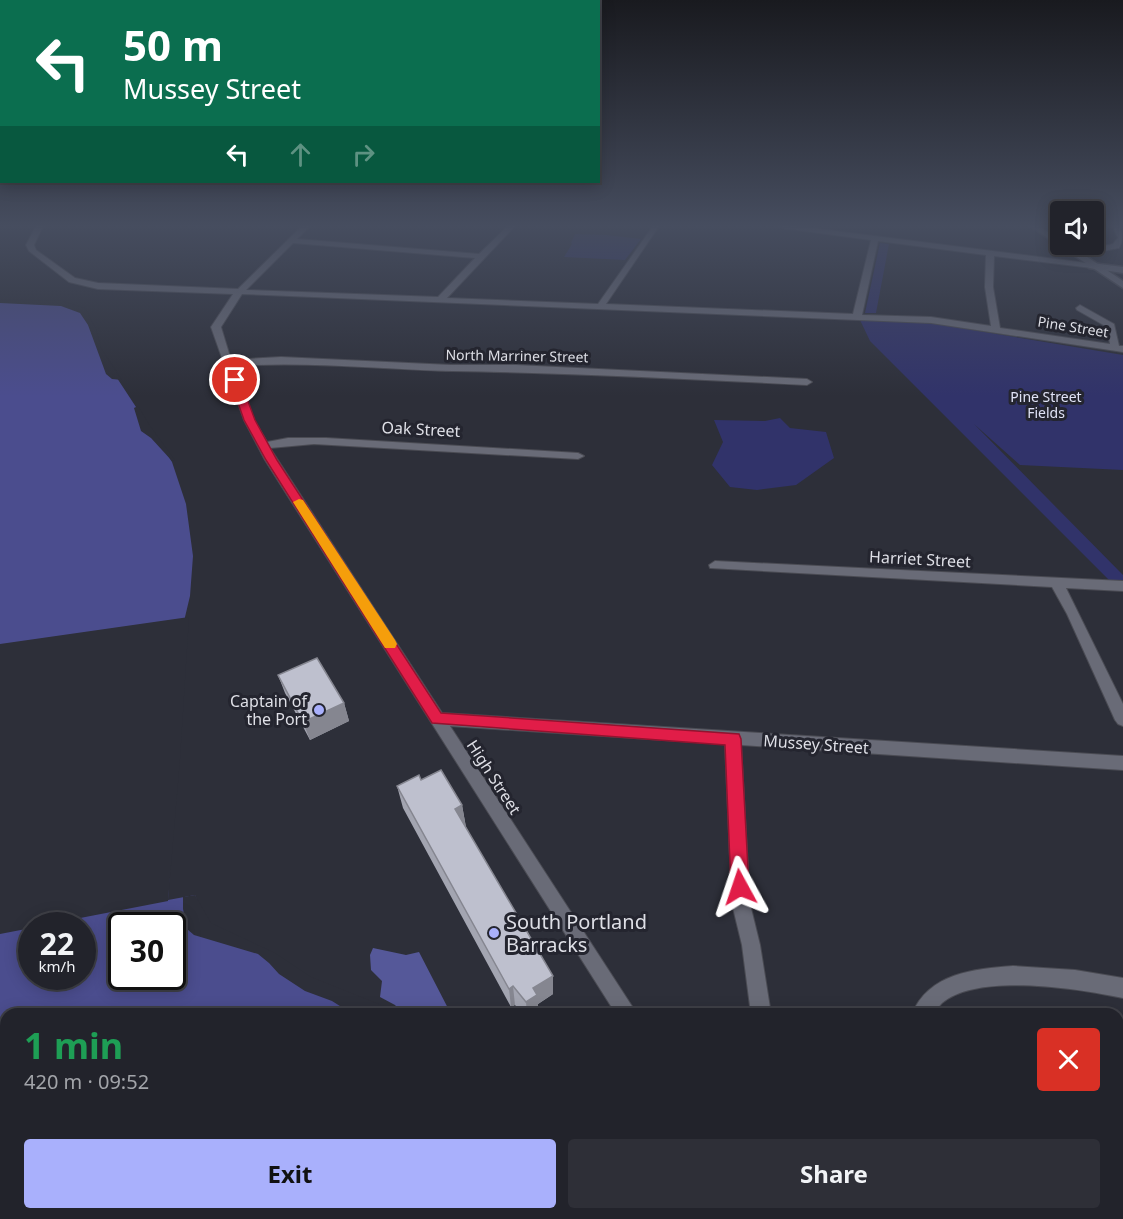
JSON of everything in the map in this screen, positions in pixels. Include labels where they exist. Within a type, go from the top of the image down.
[{"type":"street","name":"Pine Street","points":[[83,283],[240,293],[930,320],[1119,348]]},
{"type":"street","name":"High Street","points":[[250,283],[224,313],[216,327],[249,420],[437,719],[623,1008]]},
{"type":"street","points":[[440,301],[457,283]]},
{"type":"street","points":[[600,306],[616,283]]},
{"type":"street","points":[[857,316],[865,283]]},
{"type":"street","points":[[989,283],[996,328]]},
{"type":"street","points":[[1080,308],[1111,326],[1123,328]]},
{"type":"street","points":[[1111,326],[1119,348]]},
{"type":"street","name":"North Marriner Street","points":[[227,363],[281,360],[451,368],[516,368],[807,382]]},
{"type":"street","name":"Oak Street","points":[[264,446],[277,442],[345,442],[578,456]]},
{"type":"street","name":"Harriet Street","points":[[715,565],[1058,585],[1123,586]]},
{"type":"street","points":[[1058,585],[1074,614],[1123,720]]},
{"type":"street","name":"Mussey Street","points":[[437,719],[1123,763]]},
{"type":"street","points":[[733,739],[741,904],[751,945],[760,1008]]},
{"type":"street","points":[[925,1008],[938,992],[969,979],[998,976],[1093,981],[1123,988]]},
{"type":"green space","points":[[871,283],[882,283],[876,313],[865,313]]},
{"type":"green space","name":"Pine Street Fields","points":[[860,320],[924,322],[1123,355],[1123,470],[1020,465],[974,424],[1123,575],[1123,580],[1109,580],[870,341]]},
{"type":"green space","points":[[780,418],[790,428],[826,432],[834,458],[796,485],[757,490],[730,487],[712,465],[723,442],[714,420],[765,421]]},
{"type":"shaded area","points":[[0,301],[58,303],[83,311],[98,349],[172,462],[186,504],[193,556],[190,596],[185,617],[168,900],[195,895],[208,925],[298,974],[380,1008],[0,1008]]},
{"type":"shaded area","points":[[373,948],[406,955],[419,952],[448,1008],[398,1008],[380,997],[382,981],[371,970],[370,955]]},
{"type":"pier","points":[[0,299],[62,301],[85,308],[96,329],[101,348],[122,380],[112,379],[106,374],[88,325],[80,313],[61,306],[0,303]]},
{"type":"pier","points":[[138,406],[175,460],[172,461],[151,438],[141,431],[134,408]]},
{"type":"pier","points":[[189,617],[168,901],[96,915],[96,912],[18,912],[18,931],[0,934],[0,644]]},
{"type":"pier","points":[[195,895],[211,923],[275,953],[311,977],[388,1008],[343,1008],[332,1001],[305,991],[279,974],[258,954],[194,935],[187,929],[186,912],[183,909],[183,897]]},
{"type":"building","points":[[317,658],[344,703],[303,722],[278,675]]},
{"type":"building","name":"South Portland Barracks","points":[[441,770],[462,805],[455,809],[553,976],[533,988],[537,995],[526,1002],[513,986],[509,989],[397,786],[419,775],[421,780]]},
{"type":"slow traffic","points":[[299,502],[390,644]]},
{"type":"place","name":"Captain of the Port","points":[[319,710]]},
{"type":"place","name":"South Portland Barracks","points":[[494,933]]},
{"type":"route","points":[[235,380],[249,420],[271,460],[437,719],[733,739],[740,887]]}]
